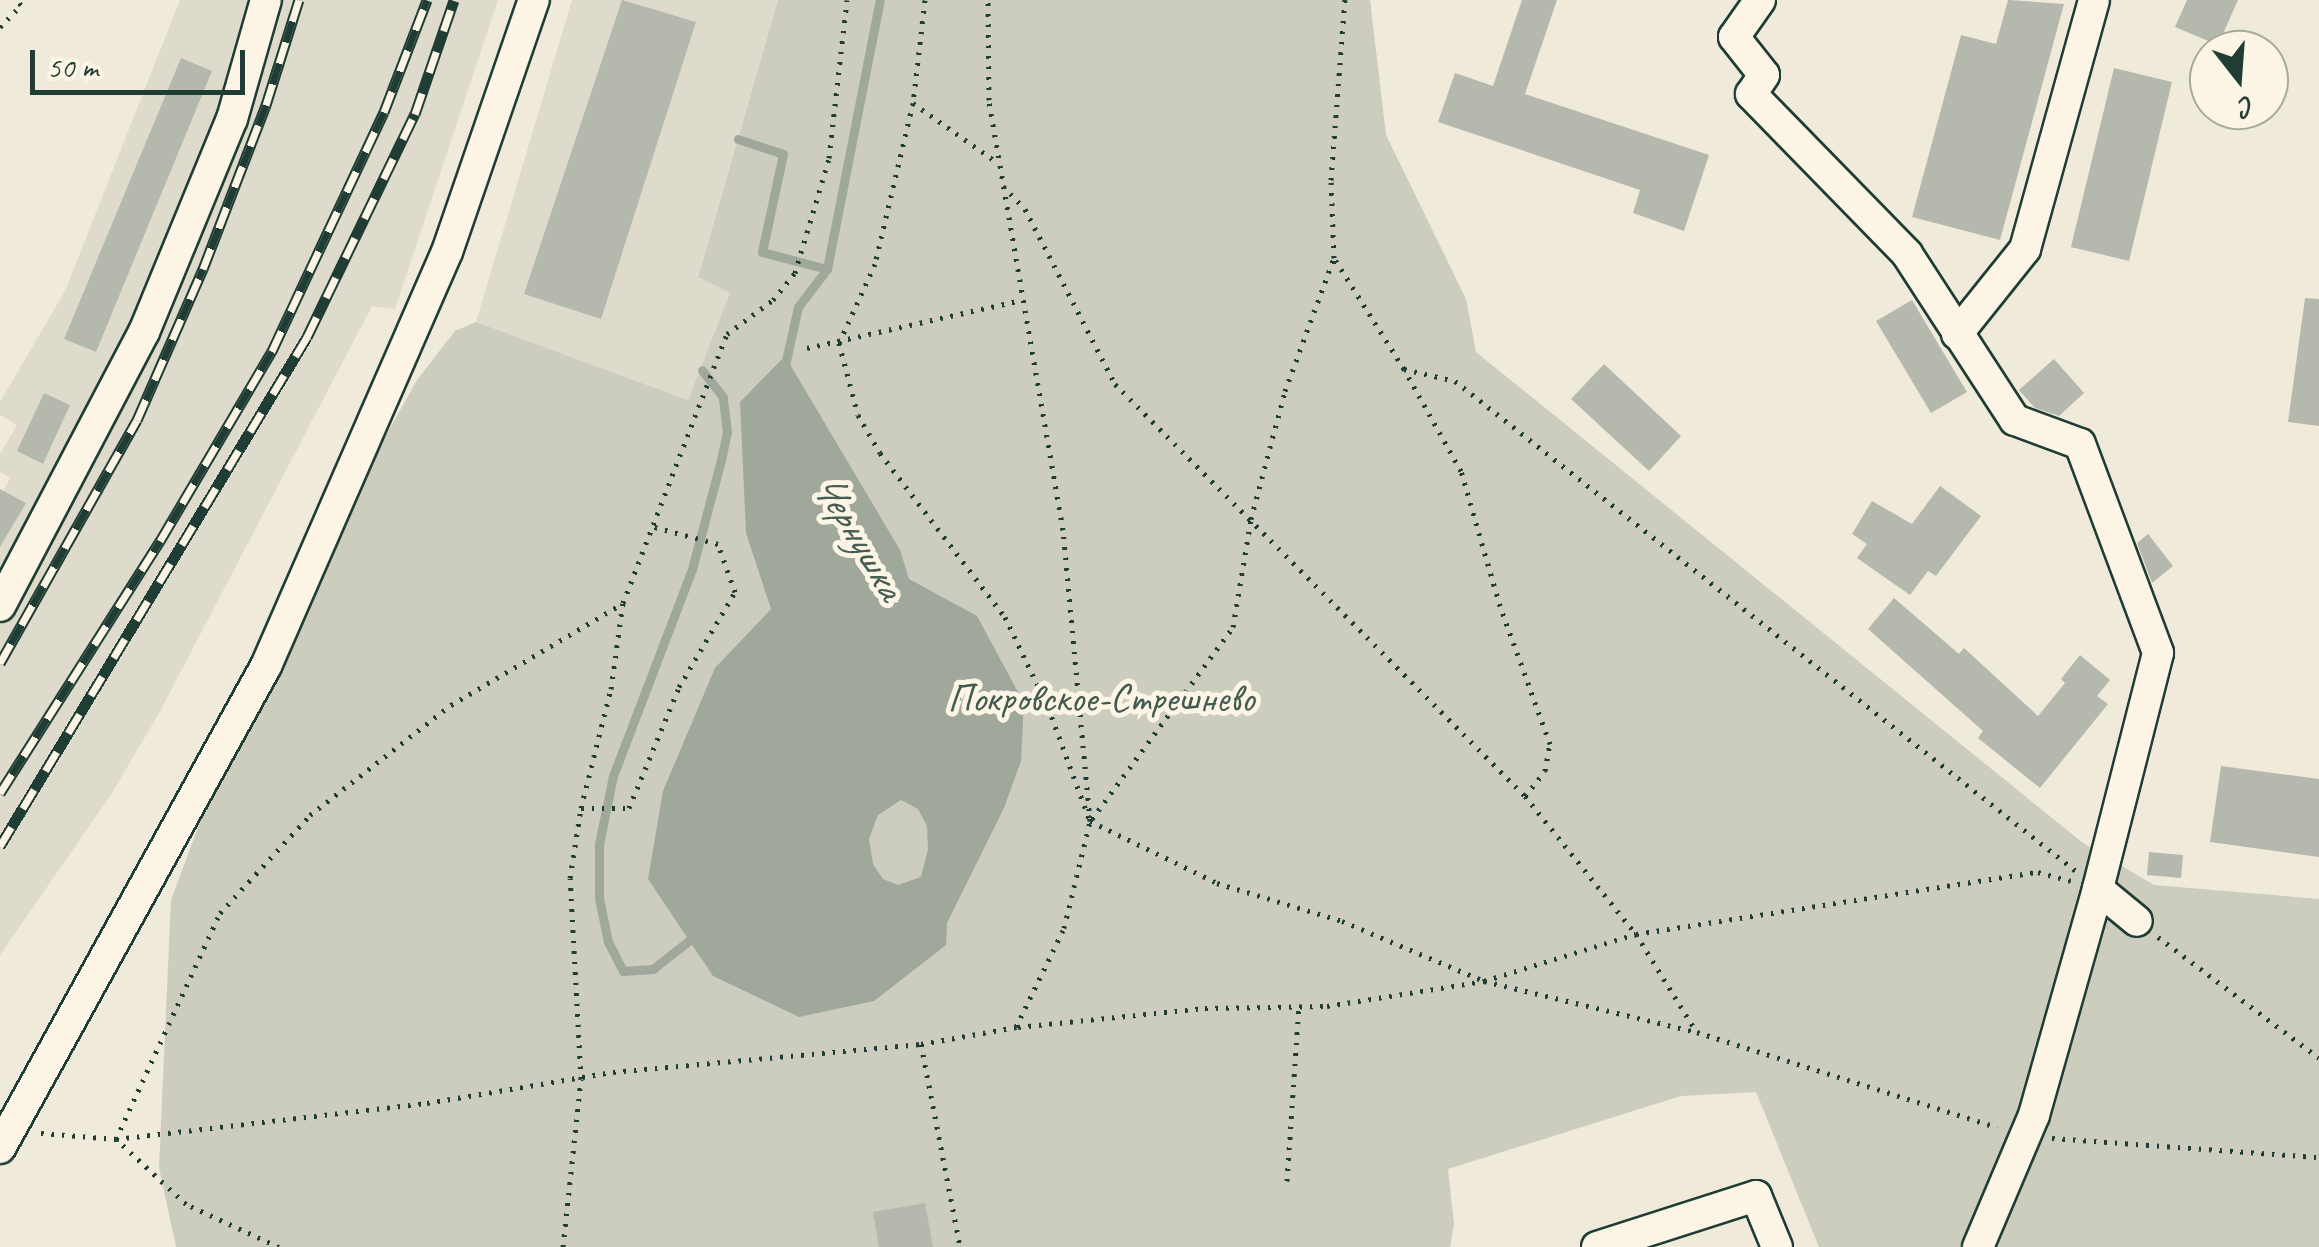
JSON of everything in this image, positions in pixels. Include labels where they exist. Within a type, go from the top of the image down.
[{"type":"lane","points":[[0,606],[144,332],[232,119],[266,0]]},
{"type":"lane","points":[[7,1139],[266,666],[447,252],[534,0]]},
{"type":"lane","points":[[1760,0],[1734,37],[1764,75],[1751,94],[1906,254],[2015,420],[2080,444],[2158,653],[2098,889],[2025,1136],[1978,1247]]},
{"type":"lane","points":[[1957,334],[2025,249],[2094,0]]},
{"type":"lane","points":[[2098,889],[2137,921]]},
{"type":"lane","points":[[1596,1247],[1756,1196],[1777,1247]]},
{"type":"path","points":[[0,27],[21,5],[16,0]]},
{"type":"path","points":[[563,1247],[581,1079],[570,878],[581,808],[605,719],[623,603],[727,334],[772,300],[795,273],[829,158],[847,0]]},
{"type":"path","points":[[925,0],[913,104],[875,264],[839,343],[858,415],[880,452],[1005,616],[1048,707],[1090,821],[1217,883],[1342,921],[1484,981],[1697,1032],[2025,1136],[2319,1157]]},
{"type":"path","points":[[988,0],[989,100],[1020,300],[1043,396],[1063,530],[1090,821],[1064,928],[1016,1027]]},
{"type":"path","points":[[1090,821],[1233,627],[1251,519],[1285,391],[1334,258],[1331,180],[1345,0]]},
{"type":"path","points":[[913,104],[998,163]]},
{"type":"path","points":[[1001,184],[1026,209],[1115,384],[1525,796],[1636,934],[1697,1032]]},
{"type":"path","points":[[1334,258],[1404,368],[1461,471],[1500,606],[1550,744],[1545,771],[1525,796]]},
{"type":"path","points":[[807,348],[1020,300]]},
{"type":"path","points":[[1404,368],[1455,381],[2098,889]]},
{"type":"path","points":[[581,808],[629,808],[679,687],[735,592],[713,542],[651,526]]},
{"type":"path","points":[[116,1140],[220,913],[310,815],[452,705],[623,603]]},
{"type":"path","points":[[7,1139],[116,1140],[426,1103],[613,1072],[921,1044],[1016,1027],[1205,1008],[1299,1006],[1484,981],[1636,934],[2038,872],[2098,889]]},
{"type":"path","points":[[2137,921],[2319,1058]]},
{"type":"path","points":[[1287,1180],[1299,1006]]},
{"type":"path","points":[[921,1044],[960,1247]]},
{"type":"path","points":[[116,1140],[186,1204],[279,1247]]},
{"type":"shaded area","points":[[180,0],[498,0],[395,309],[372,306],[158,715],[110,796],[0,955],[0,497],[10,478],[0,472],[0,454],[17,425],[0,415],[0,402],[65,291]]},
{"type":"shaded area","points":[[572,0],[778,0],[698,276],[730,293],[688,400],[476,322]]},
{"type":"green space","name":"Покровское-Стрешнево","points":[[778,0],[1370,0],[1386,135],[1466,299],[1476,352],[2083,843],[2154,885],[2319,899],[2319,1247],[1819,1247],[1756,1092],[1681,1096],[1448,1169],[1454,1224],[1450,1247],[176,1247],[159,1168],[171,900],[217,776],[352,496],[417,380],[455,331],[476,322],[688,400],[730,293],[698,277]]},
{"type":"water","points":[[785,356],[900,550],[909,579],[977,616],[1024,703],[1021,761],[1004,808],[947,923],[946,945],[874,1001],[799,1017],[713,976],[648,879],[663,791],[715,668],[771,609],[746,533],[740,402]],"holes":[[[901,800],[918,809],[927,826],[928,849],[921,877],[898,885],[883,879],[873,864],[869,839],[878,815]]]},
{"type":"building","points":[[622,0],[696,22],[601,319],[524,294]]},
{"type":"building","points":[[1522,0],[1557,0],[1525,94],[1709,155],[1684,231],[1633,213],[1640,190],[1438,122],[1455,73],[1493,86]]},
{"type":"building","points":[[2008,0],[2064,4],[2000,240],[1912,217],[1961,35],[1996,44]]},
{"type":"building","points":[[2187,0],[2238,0],[2225,30],[2189,33],[2175,27]]},
{"type":"building","points":[[181,58],[212,71],[96,352],[64,339]]},
{"type":"building","points":[[2114,68],[2172,82],[2129,261],[2071,247]]},
{"type":"building","points":[[2305,298],[2319,299],[2319,426],[2288,422]]},
{"type":"building","points":[[1912,300],[1967,392],[1931,413],[1876,321]]},
{"type":"building","points":[[2054,359],[2084,393],[2059,416],[2035,408],[2019,390]]},
{"type":"building","points":[[1604,364],[1681,436],[1649,471],[1571,399]]},
{"type":"building","points":[[44,393],[70,405],[43,464],[17,451]]},
{"type":"building","points":[[1940,486],[1981,516],[1936,576],[1928,571],[1910,595],[1857,558],[1867,544],[1852,534],[1872,501],[1912,524]]},
{"type":"building","points":[[0,489],[26,503],[0,547]]},
{"type":"building","points":[[2148,534],[2173,566],[2152,583],[2137,543]]},
{"type":"building","points":[[1894,598],[1959,654],[1964,648],[2038,716],[2065,683],[2061,679],[2080,655],[2110,680],[2097,696],[2108,704],[2040,788],[1978,738],[1983,731],[1868,629]]},
{"type":"building","points":[[2221,766],[2319,779],[2319,857],[2210,842]]},
{"type":"building","points":[[2149,852],[2183,855],[2181,878],[2147,875]]},
{"type":"building","points":[[925,1203],[933,1247],[879,1247],[873,1212]]},
{"type":"waterway","name":"Чернушка","points":[[785,365],[798,307],[827,269],[880,0]]},
{"type":"waterway","points":[[738,139],[783,154],[762,252],[827,269]]},
{"type":"waterway","points":[[696,935],[653,969],[623,971],[608,942],[599,898],[599,844],[613,776],[692,569],[721,460],[727,432],[723,397],[702,370]]},
{"type":"railway","points":[[0,663],[137,420],[203,269],[266,105],[299,0]]},
{"type":"railway","points":[[0,793],[160,541],[272,351],[384,112],[427,0]]},
{"type":"railway","points":[[0,846],[307,337],[415,114],[454,0]]}]
